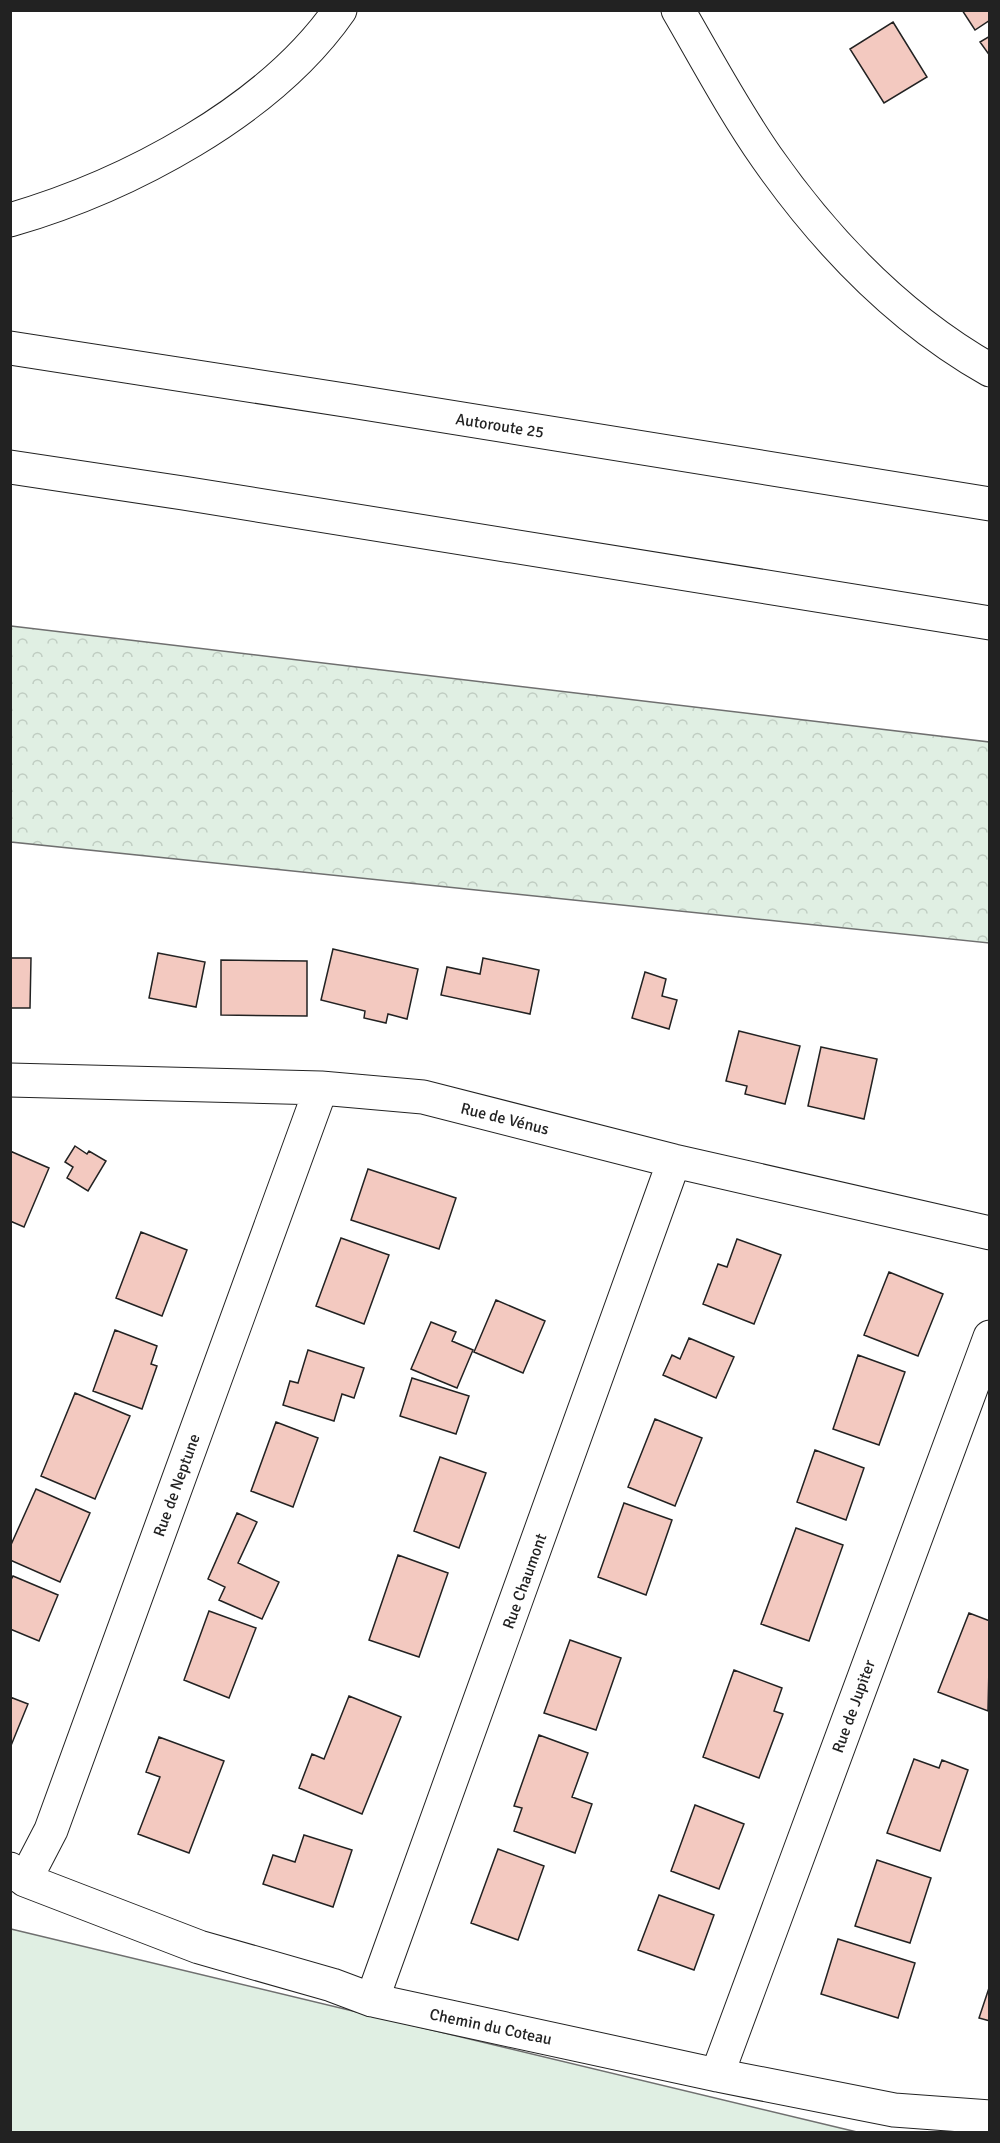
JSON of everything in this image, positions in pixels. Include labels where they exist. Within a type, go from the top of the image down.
[{"type":"main road","points":[[10,220],[83,196],[123,178],[204,134],[279,76],[310,47],[340,10]]},
{"type":"main road","points":[[678,10],[767,158],[823,230],[850,260],[891,298],[949,344],[990,370]]},
{"type":"main road","name":"Autoroute 25","points":[[10,348],[990,504]]},
{"type":"main road","points":[[10,467],[990,623]]},
{"type":"main road","points":[[10,484],[183,493]]},
{"type":"main road","name":"Rue de Vénus","points":[[10,1080],[321,1088],[423,1097],[674,1161],[990,1233]]},
{"type":"main road","name":"Rue de Neptune","points":[[18,1875],[51,1830],[321,1088]]},
{"type":"main road","name":"Rue Chaumont","points":[[372,2000],[674,1161]]},
{"type":"main road","name":"Rue de Jupiter","points":[[717,2075],[990,1337]]},
{"type":"main road","name":"Chemin du Coteau","points":[[18,1875],[199,1947],[332,1985],[372,2000],[717,2075],[894,2110],[990,2117]]},
{"type":"green space","points":[[11,626],[989,742],[989,943],[11,842]]},
{"type":"green space","points":[[11,1929],[857,2132],[11,2132]]},
{"type":"building","points":[[962,10],[990,10],[990,20],[975,30]]},
{"type":"building","points":[[893,22],[927,77],[884,103],[850,49]]},
{"type":"building","points":[[990,36],[990,56],[980,42]]},
{"type":"building","points":[[333,949],[418,969],[407,1019],[388,1014],[386,1023],[364,1018],[365,1011],[321,1000]]},
{"type":"building","points":[[158,953],[205,962],[196,1007],[149,998]]},
{"type":"building","points":[[10,958],[31,958],[30,1008],[10,1008]]},
{"type":"building","points":[[483,958],[539,970],[530,1014],[441,995],[447,967],[480,974]]},
{"type":"building","points":[[221,960],[307,961],[307,1016],[221,1015]]},
{"type":"building","points":[[645,972],[666,979],[662,996],[677,1000],[669,1029],[632,1018]]},
{"type":"building","points":[[739,1031],[800,1046],[785,1104],[745,1094],[747,1086],[726,1081]]},
{"type":"building","points":[[821,1047],[877,1059],[864,1119],[808,1106]]},
{"type":"building","points":[[75,1146],[87,1154],[89,1151],[106,1161],[88,1191],[67,1178],[73,1167],[65,1162]]},
{"type":"building","points":[[10,1151],[49,1168],[24,1227],[10,1221]]},
{"type":"building","points":[[368,1169],[456,1198],[439,1249],[351,1220]]},
{"type":"building","points":[[141,1232],[187,1250],[162,1316],[116,1298]]},
{"type":"building","points":[[341,1238],[389,1255],[364,1324],[316,1306]]},
{"type":"building","points":[[737,1239],[781,1255],[754,1324],[703,1304],[718,1264],[727,1267]]},
{"type":"building","points":[[889,1272],[943,1294],[918,1356],[864,1335]]},
{"type":"building","points":[[496,1300],[545,1321],[523,1373],[474,1352]]},
{"type":"building","points":[[431,1322],[456,1332],[452,1341],[473,1350],[457,1388],[411,1369]]},
{"type":"building","points":[[115,1330],[157,1346],[151,1364],[157,1366],[142,1409],[93,1391]]},
{"type":"building","points":[[689,1338],[734,1357],[716,1398],[663,1375],[672,1355],[680,1359]]},
{"type":"building","points":[[308,1350],[364,1368],[354,1398],[342,1394],[334,1421],[283,1405],[290,1381],[298,1383]]},
{"type":"building","points":[[858,1355],[905,1372],[879,1445],[833,1429]]},
{"type":"building","points":[[412,1378],[469,1396],[456,1434],[400,1416]]},
{"type":"building","points":[[75,1393],[130,1416],[95,1499],[41,1476]]},
{"type":"building","points":[[655,1419],[702,1438],[675,1506],[628,1487]]},
{"type":"building","points":[[276,1422],[318,1438],[293,1507],[251,1491]]},
{"type":"building","points":[[815,1450],[864,1468],[846,1520],[797,1502]]},
{"type":"building","points":[[440,1457],[486,1473],[459,1548],[414,1531]]},
{"type":"building","points":[[36,1489],[90,1513],[60,1582],[10,1560],[10,1547]]},
{"type":"building","points":[[624,1503],[672,1520],[646,1595],[598,1577]]},
{"type":"building","points":[[237,1513],[257,1522],[238,1563],[279,1582],[262,1619],[219,1600],[225,1587],[208,1579]]},
{"type":"building","points":[[796,1528],[843,1545],[809,1641],[761,1624]]},
{"type":"building","points":[[398,1555],[448,1573],[419,1657],[369,1640]]},
{"type":"building","points":[[13,1576],[58,1595],[39,1641],[10,1629],[10,1582]]},
{"type":"building","points":[[209,1611],[256,1628],[229,1698],[184,1680]]},
{"type":"building","points":[[969,1613],[990,1621],[988,1711],[938,1692]]},
{"type":"building","points":[[570,1640],[621,1658],[596,1730],[544,1713]]},
{"type":"building","points":[[734,1670],[782,1688],[774,1711],[783,1714],[759,1778],[703,1757]]},
{"type":"building","points":[[349,1696],[401,1717],[362,1814],[299,1788],[312,1754],[324,1759]]},
{"type":"building","points":[[10,1697],[28,1704],[10,1748]]},
{"type":"building","points":[[539,1735],[588,1753],[572,1797],[592,1804],[575,1853],[514,1831],[522,1808],[514,1806]]},
{"type":"building","points":[[159,1737],[224,1761],[189,1853],[138,1834],[160,1777],[146,1772]]},
{"type":"building","points":[[914,1759],[939,1768],[942,1760],[968,1770],[940,1851],[887,1833]]},
{"type":"building","points":[[695,1805],[744,1824],[719,1889],[671,1871]]},
{"type":"building","points":[[304,1835],[352,1850],[333,1907],[263,1884],[273,1855],[295,1862]]},
{"type":"building","points":[[498,1849],[544,1866],[518,1940],[471,1923]]},
{"type":"building","points":[[877,1860],[931,1878],[910,1943],[855,1926]]},
{"type":"building","points":[[659,1895],[714,1915],[694,1970],[638,1950]]},
{"type":"building","points":[[838,1939],[915,1963],[898,2018],[821,1994]]},
{"type":"building","points":[[990,1985],[990,2021],[979,2018]]}]
